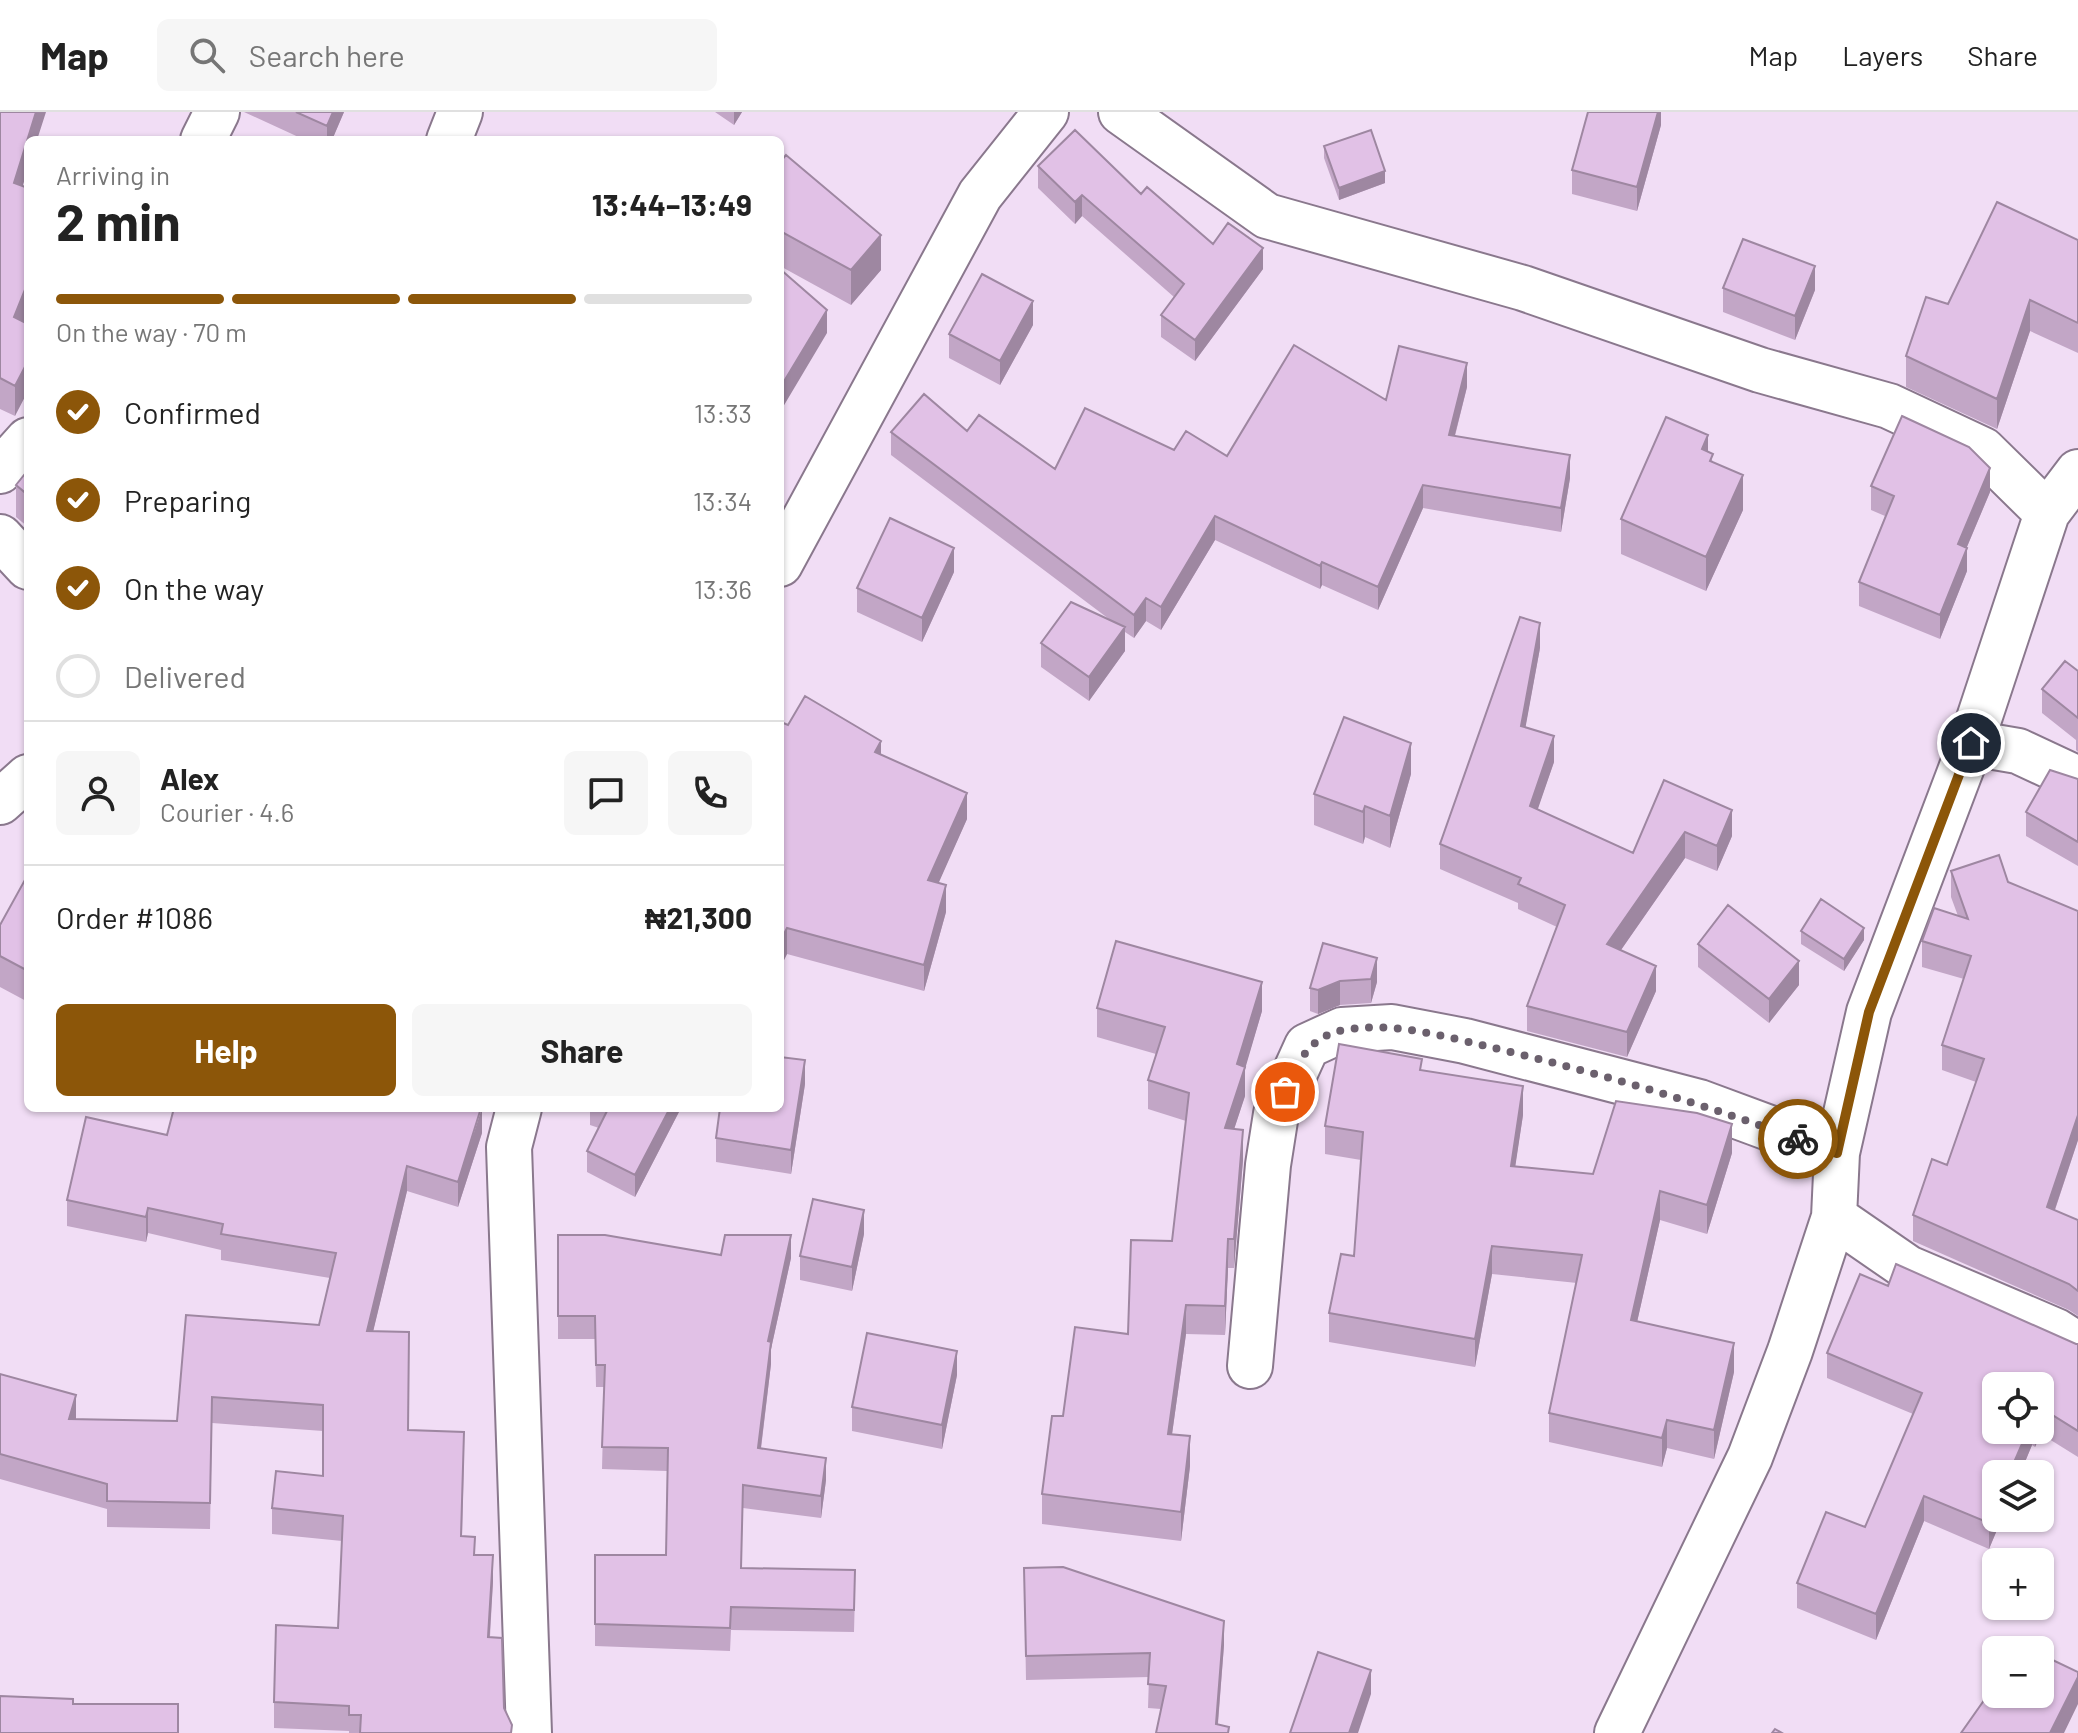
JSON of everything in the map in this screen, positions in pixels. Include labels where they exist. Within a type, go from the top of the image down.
[{"type":"street","points":[[205,136],[217,112]]},
{"type":"street","points":[[451,136],[460,112]]},
{"type":"street","points":[[784,557],[980,195],[1046,112]]},
{"type":"street","points":[[1121,112],[1136,126],[1267,216],[1523,288],[1760,370],[1889,406],[1983,450],[2047,513]]},
{"type":"street","points":[[0,471],[24,444]]},
{"type":"street","points":[[1617,1733],[1750,1457],[1790,1351],[1834,1217],[1837,1153],[1869,1012],[1971,743],[2047,513],[2078,472]]},
{"type":"street","points":[[0,537],[24,563]]},
{"type":"street","points":[[1971,743],[2018,751],[2078,779]]},
{"type":"street","points":[[0,802],[24,781]]},
{"type":"street","points":[[1250,1366],[1268,1165],[1276,1114],[1307,1046],[1342,1030],[1392,1027],[1560,1064],[1699,1102],[1837,1153]]},
{"type":"street","points":[[518,1112],[509,1147],[529,1733]]},
{"type":"street","points":[[1834,1217],[1908,1268],[2056,1331],[2078,1345]]},
{"type":"building","points":[[0,112],[36,112],[29,136],[24,136],[24,151],[14,183],[24,187],[24,292],[14,317],[24,322],[24,369],[15,386],[0,378]]},
{"type":"building","points":[[296,112],[333,112],[327,126]]},
{"type":"building","points":[[1588,112],[1658,112],[1637,187],[1572,170]]},
{"type":"building","points":[[1075,130],[1141,194],[1147,187],[1213,244],[1228,223],[1263,248],[1195,340],[1161,315],[1184,284],[1082,195],[1075,202],[1038,166]]},
{"type":"building","points":[[1371,130],[1385,171],[1339,188],[1324,146]]},
{"type":"building","points":[[786,155],[881,235],[851,270],[784,233]]},
{"type":"building","points":[[1997,202],[2078,240],[2078,323],[2030,300],[1997,399],[1906,356],[1926,297],[1948,304]]},
{"type":"building","points":[[1743,239],[1815,266],[1795,316],[1723,288]]},
{"type":"building","points":[[784,272],[827,310],[784,381]]},
{"type":"building","points":[[982,274],[1033,301],[1000,361],[949,334]]},
{"type":"building","points":[[1294,345],[1386,400],[1399,346],[1467,363],[1449,435],[1570,455],[1561,508],[1423,485],[1378,587],[1322,562],[1320,566],[1215,516],[1161,607],[1146,598],[1134,615],[891,432],[924,394],[967,431],[979,415],[1055,469],[1085,408],[1174,450],[1186,431],[1227,456]]},
{"type":"building","points":[[1902,416],[1969,447],[1990,468],[1958,544],[1967,548],[1940,615],[1859,582],[1894,496],[1871,486]]},
{"type":"building","points":[[1666,417],[1708,435],[1702,449],[1713,454],[1710,461],[1743,475],[1706,557],[1621,519]]},
{"type":"building","points":[[24,475],[24,492],[16,485]]},
{"type":"building","points":[[890,518],[954,548],[922,618],[857,588]]},
{"type":"building","points":[[1071,602],[1125,627],[1089,677],[1041,643]]},
{"type":"building","points":[[1520,617],[1540,623],[1521,726],[1554,736],[1530,806],[1633,853],[1664,780],[1732,810],[1717,846],[1685,832],[1607,944],[1656,966],[1627,1032],[1527,1006],[1565,905],[1518,884],[1521,878],[1440,844]]},
{"type":"building","points":[[2065,661],[2078,671],[2078,718],[2042,689]]},
{"type":"building","points":[[805,696],[881,741],[875,752],[967,793],[928,880],[946,885],[924,965],[787,928],[784,934],[784,723],[788,725]]},
{"type":"building","points":[[1344,717],[1411,743],[1390,816],[1365,806],[1363,812],[1314,794]]},
{"type":"building","points":[[2050,770],[2078,779],[2078,842],[2026,812]]},
{"type":"building","points":[[1999,855],[2008,882],[2078,911],[2078,1115],[2047,1207],[2078,1220],[2078,1291],[2069,1284],[1913,1215],[1932,1159],[1947,1165],[1984,1059],[1942,1045],[1971,956],[1922,941],[1934,908],[1968,919],[1951,871]]},
{"type":"building","points":[[24,882],[24,969],[0,956],[0,925]]},
{"type":"building","points":[[1821,899],[1864,928],[1844,959],[1801,931]]},
{"type":"building","points":[[1728,905],[1799,961],[1769,999],[1698,944]]},
{"type":"building","points":[[1116,941],[1262,982],[1237,1064],[1245,1067],[1225,1128],[1243,1130],[1234,1239],[1228,1239],[1225,1306],[1186,1305],[1168,1434],[1190,1436],[1181,1512],[1042,1494],[1052,1416],[1063,1416],[1075,1327],[1128,1334],[1131,1240],[1172,1241],[1189,1093],[1148,1080],[1165,1027],[1097,1008]]},
{"type":"building","points":[[1323,943],[1377,958],[1371,979],[1340,981],[1318,990],[1310,988]]},
{"type":"building","points":[[1339,1044],[1422,1059],[1420,1070],[1523,1086],[1511,1166],[1593,1174],[1616,1101],[1697,1113],[1732,1124],[1707,1205],[1660,1191],[1631,1320],[1734,1343],[1714,1430],[1667,1420],[1662,1438],[1549,1413],[1582,1255],[1492,1246],[1475,1339],[1329,1313],[1341,1254],[1354,1256],[1363,1132],[1325,1126]]},
{"type":"building","points":[[784,1057],[805,1060],[791,1150],[716,1138],[719,1112],[784,1112]]},
{"type":"building","points":[[173,1112],[480,1112],[458,1182],[407,1166],[367,1331],[409,1332],[408,1430],[464,1432],[461,1536],[475,1537],[474,1555],[493,1555],[488,1637],[502,1638],[504,1708],[512,1725],[511,1733],[360,1733],[361,1715],[349,1715],[349,1706],[274,1702],[276,1625],[338,1628],[343,1516],[272,1508],[276,1471],[323,1476],[323,1405],[212,1397],[210,1503],[107,1501],[107,1484],[0,1454],[0,1374],[76,1395],[69,1419],[177,1421],[186,1315],[319,1325],[336,1253],[221,1234],[223,1224],[148,1208],[146,1217],[67,1200],[86,1117],[167,1135]]},
{"type":"building","points":[[606,1112],[668,1112],[635,1175],[587,1151]]},
{"type":"building","points":[[813,1199],[864,1210],[852,1267],[800,1256]]},
{"type":"building","points":[[558,1235],[605,1235],[721,1255],[725,1235],[791,1235],[768,1341],[771,1342],[758,1448],[826,1458],[821,1496],[743,1485],[741,1568],[855,1570],[854,1610],[731,1607],[730,1628],[595,1624],[595,1555],[666,1555],[668,1448],[602,1447],[605,1365],[596,1365],[595,1316],[558,1316]]},
{"type":"building","points":[[1896,1264],[2078,1344],[2078,1431],[2054,1416],[2054,1372],[1982,1372],[1982,1444],[2022,1444],[2015,1460],[1982,1460],[1982,1520],[1924,1496],[1876,1614],[1797,1583],[1826,1512],[1865,1527],[1922,1393],[1827,1353],[1860,1274],[1888,1286]]},
{"type":"building","points":[[867,1333],[957,1351],[942,1425],[852,1407]]},
{"type":"building","points":[[1063,1567],[1224,1621],[1216,1724],[1229,1727],[1228,1733],[1156,1733],[1166,1686],[1148,1684],[1150,1653],[1026,1656],[1024,1568]]},
{"type":"building","points":[[1318,1652],[1371,1670],[1349,1733],[1290,1733]]},
{"type":"building","points":[[2054,1661],[2078,1672],[2050,1733],[1961,1733],[1982,1703],[1982,1708],[2054,1708]]},
{"type":"building","points":[[0,1696],[73,1699],[73,1704],[178,1704],[178,1733],[0,1733]]},
{"type":"way so far","points":[[1285,1092],[1307,1046],[1342,1030],[1392,1027],[1560,1064],[1699,1102],[1798,1139]]},
{"type":"route","points":[[1798,1139],[1837,1153],[1850,1084],[1869,1012],[1971,743]]}]
